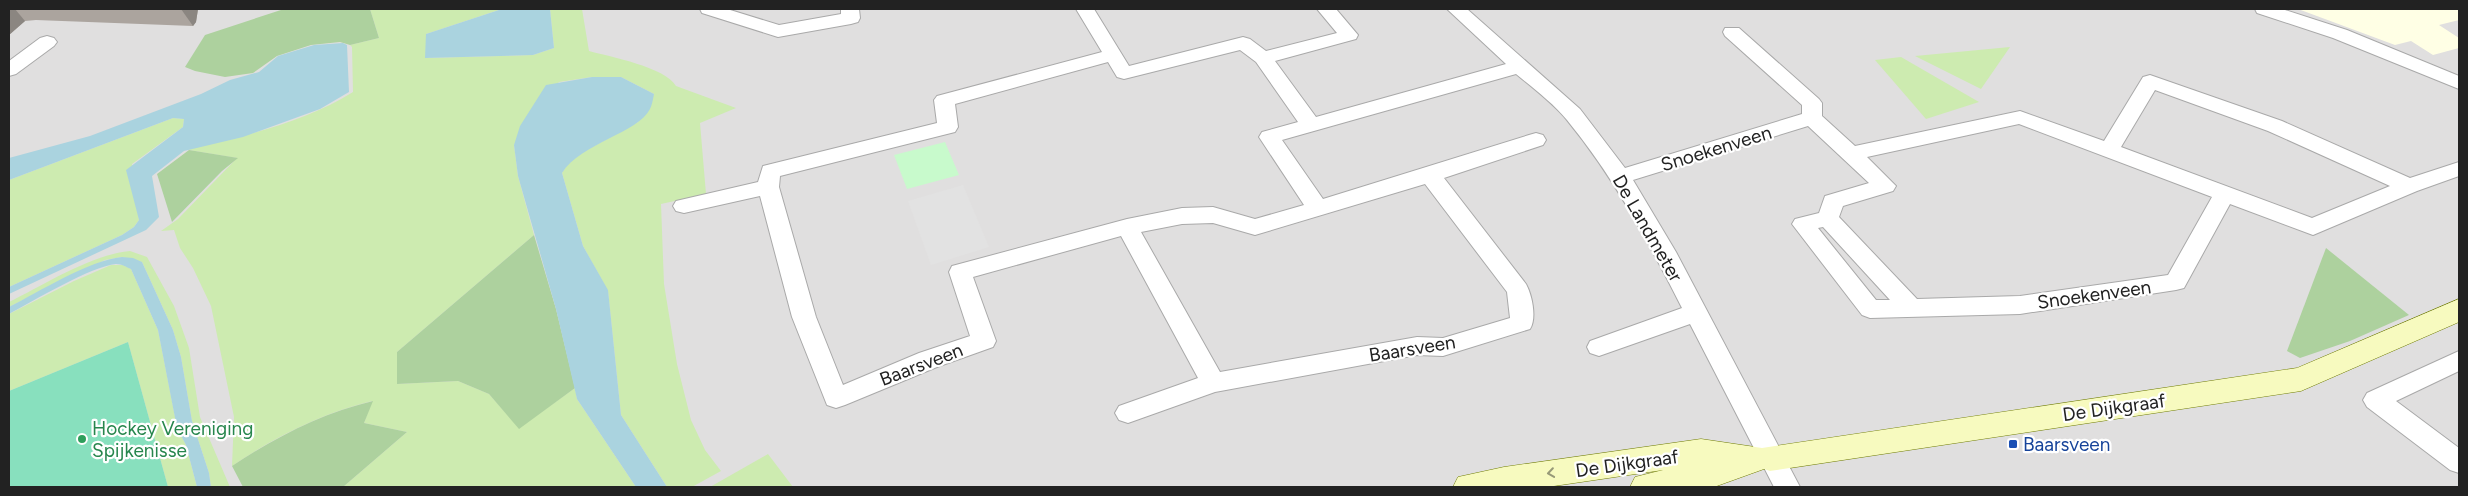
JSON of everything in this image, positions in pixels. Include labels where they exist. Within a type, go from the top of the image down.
[{"type":"street","points":[[709,9],[778,31],[851,18],[850,9]]},
{"type":"street","points":[[1085,9],[1124,73],[1243,43],[1263,58],[1310,125]]},
{"type":"street","points":[[1263,58],[1349,35],[1326,9]]},
{"type":"street","name":"De Landmeter","points":[[1456,9],[1573,114],[1620,178],[1665,252],[1763,458],[1786,487]]},
{"type":"street","points":[[2264,9],[2340,34],[2459,84]]},
{"type":"street","points":[[1732,32],[1812,103],[1812,118],[1884,186],[1833,200],[1828,218],[1911,308]]},
{"type":"street","points":[[9,70],[47,42]]},
{"type":"street","points":[[684,206],[768,187],[770,171],[948,127],[944,100],[1112,55]]},
{"type":"street","points":[[1318,208],[1269,137],[1521,66]]},
{"type":"street","points":[[2108,151],[2150,81],[2275,126],[2409,186]]},
{"type":"street","points":[[1850,154],[2020,117],[2313,227],[2409,186],[2459,169]]},
{"type":"street","name":"Snoekenveen","points":[[1620,178],[1812,118]]},
{"type":"street","name":"Baarsveen","points":[[768,187],[804,317],[836,398],[928,360],[984,340],[960,272],[1127,227],[1182,216],[1213,215],[1255,227],[1430,175],[1536,140]]},
{"type":"street","name":"Baarsveen","points":[[1128,413],[1213,383],[1417,346],[1443,347],[1522,323],[1518,290],[1430,175]]},
{"type":"street","name":"Snoekenveen","points":[[1828,218],[1803,224],[1870,309],[2020,305],[2176,282],[2224,194]]},
{"type":"street","points":[[1127,227],[1213,383]]},
{"type":"street","name":"De Dijkgraaf","points":[[1646,487],[1711,475],[1763,458],[2301,379],[2459,310]]},
{"type":"street","points":[[1600,347],[1695,313]]},
{"type":"street","points":[[2459,360],[2376,400],[2459,462]]},
{"type":"street","name":"De Dijkgraaf","points":[[1469,487],[1504,480],[1702,452],[1763,458]]},
{"type":"shaded area","points":[[9,9],[2459,9],[2459,487],[9,487]]},
{"type":"shaded area","points":[[2298,9],[2459,9],[2459,20],[2439,25],[2459,38],[2459,48],[2433,55],[2411,41],[2395,45]]},
{"type":"shaded area","points":[[963,185],[989,247],[931,265],[908,201]]},
{"type":"green space","points":[[284,9],[370,9],[379,38],[350,45],[340,42],[311,45],[277,56],[253,73],[225,77],[185,67],[205,35]]},
{"type":"green space","points":[[370,9],[502,9],[426,34],[426,58],[533,55],[554,48],[550,9],[582,9],[589,51],[649,68],[670,79],[676,86],[736,108],[700,123],[706,194],[661,204],[664,284],[677,364],[691,420],[705,450],[721,471],[692,487],[667,487],[621,415],[608,291],[583,246],[562,173],[568,163],[585,151],[638,122],[654,94],[621,77],[592,77],[559,82],[514,145],[518,176],[534,235],[397,352],[397,384],[458,381],[489,394],[519,428],[575,388],[577,399],[636,487],[343,487],[407,432],[364,423],[372,401],[335,412],[299,427],[265,445],[232,466],[234,417],[211,306],[193,268],[180,248],[174,230],[161,231],[178,219],[237,158],[189,150],[191,148],[275,127],[315,112],[353,92],[352,47],[350,45],[379,38]]},
{"type":"green space","points":[[2010,47],[1981,89],[1915,56]]},
{"type":"green space","points":[[1901,57],[1979,102],[1926,119],[1875,60]]},
{"type":"green space","points":[[173,118],[184,119],[183,127],[132,164],[139,220],[134,227],[122,235],[9,287],[9,180]]},
{"type":"green space","points":[[945,142],[959,175],[907,189],[894,155]]},
{"type":"green space","points":[[189,150],[238,158],[222,171],[172,222],[157,174]]},
{"type":"green space","points":[[534,235],[556,309],[575,388],[519,429],[489,394],[458,381],[397,384],[397,352]]},
{"type":"green space","points":[[2326,248],[2409,315],[2350,341],[2300,358],[2287,351]]},
{"type":"green space","points":[[130,251],[147,257],[174,306],[189,348],[200,417],[230,487],[211,487],[209,473],[192,421],[181,357],[173,330],[142,262],[122,257],[105,260],[9,307],[9,302],[83,264],[99,258]]},
{"type":"green space","points":[[111,265],[123,265],[131,269],[158,330],[177,427],[186,445],[197,487],[168,487],[128,342],[9,391],[9,314],[74,281]]},
{"type":"green space","name":"Hockey Vereniging Spijkenisse","points":[[128,342],[168,487],[9,487],[9,391]]},
{"type":"green space","points":[[373,401],[364,423],[407,432],[343,487],[243,487],[232,466],[265,445],[300,427],[336,412]]},
{"type":"green space","points":[[768,454],[793,487],[710,487]]},
{"type":"water","points":[[502,9],[550,9],[554,48],[533,55],[425,58],[426,34]]},
{"type":"water","points":[[343,43],[347,45],[349,92],[320,109],[243,137],[184,151],[152,176],[159,217],[146,230],[9,294],[9,287],[122,235],[134,227],[139,220],[126,170],[183,127],[184,119],[173,118],[9,180],[9,158],[90,136],[201,94],[230,80],[259,72],[278,56],[314,45]]},
{"type":"water","points":[[592,77],[621,77],[654,94],[650,109],[644,117],[634,125],[582,154],[562,173],[583,246],[608,290],[621,415],[667,487],[636,487],[577,399],[556,309],[518,176],[514,145],[520,126],[546,85]]},
{"type":"water","points":[[122,257],[133,258],[142,262],[173,330],[181,357],[192,421],[209,473],[211,487],[197,487],[186,445],[177,428],[158,330],[131,269],[116,264],[105,266],[62,285],[9,314],[9,307],[64,278],[95,264]]},
{"type":"place","name":"Hockey Vereniging Spijkenisse","points":[[82,439]]},
{"type":"place","name":"Baarsveen","points":[[2013,444]]}]
